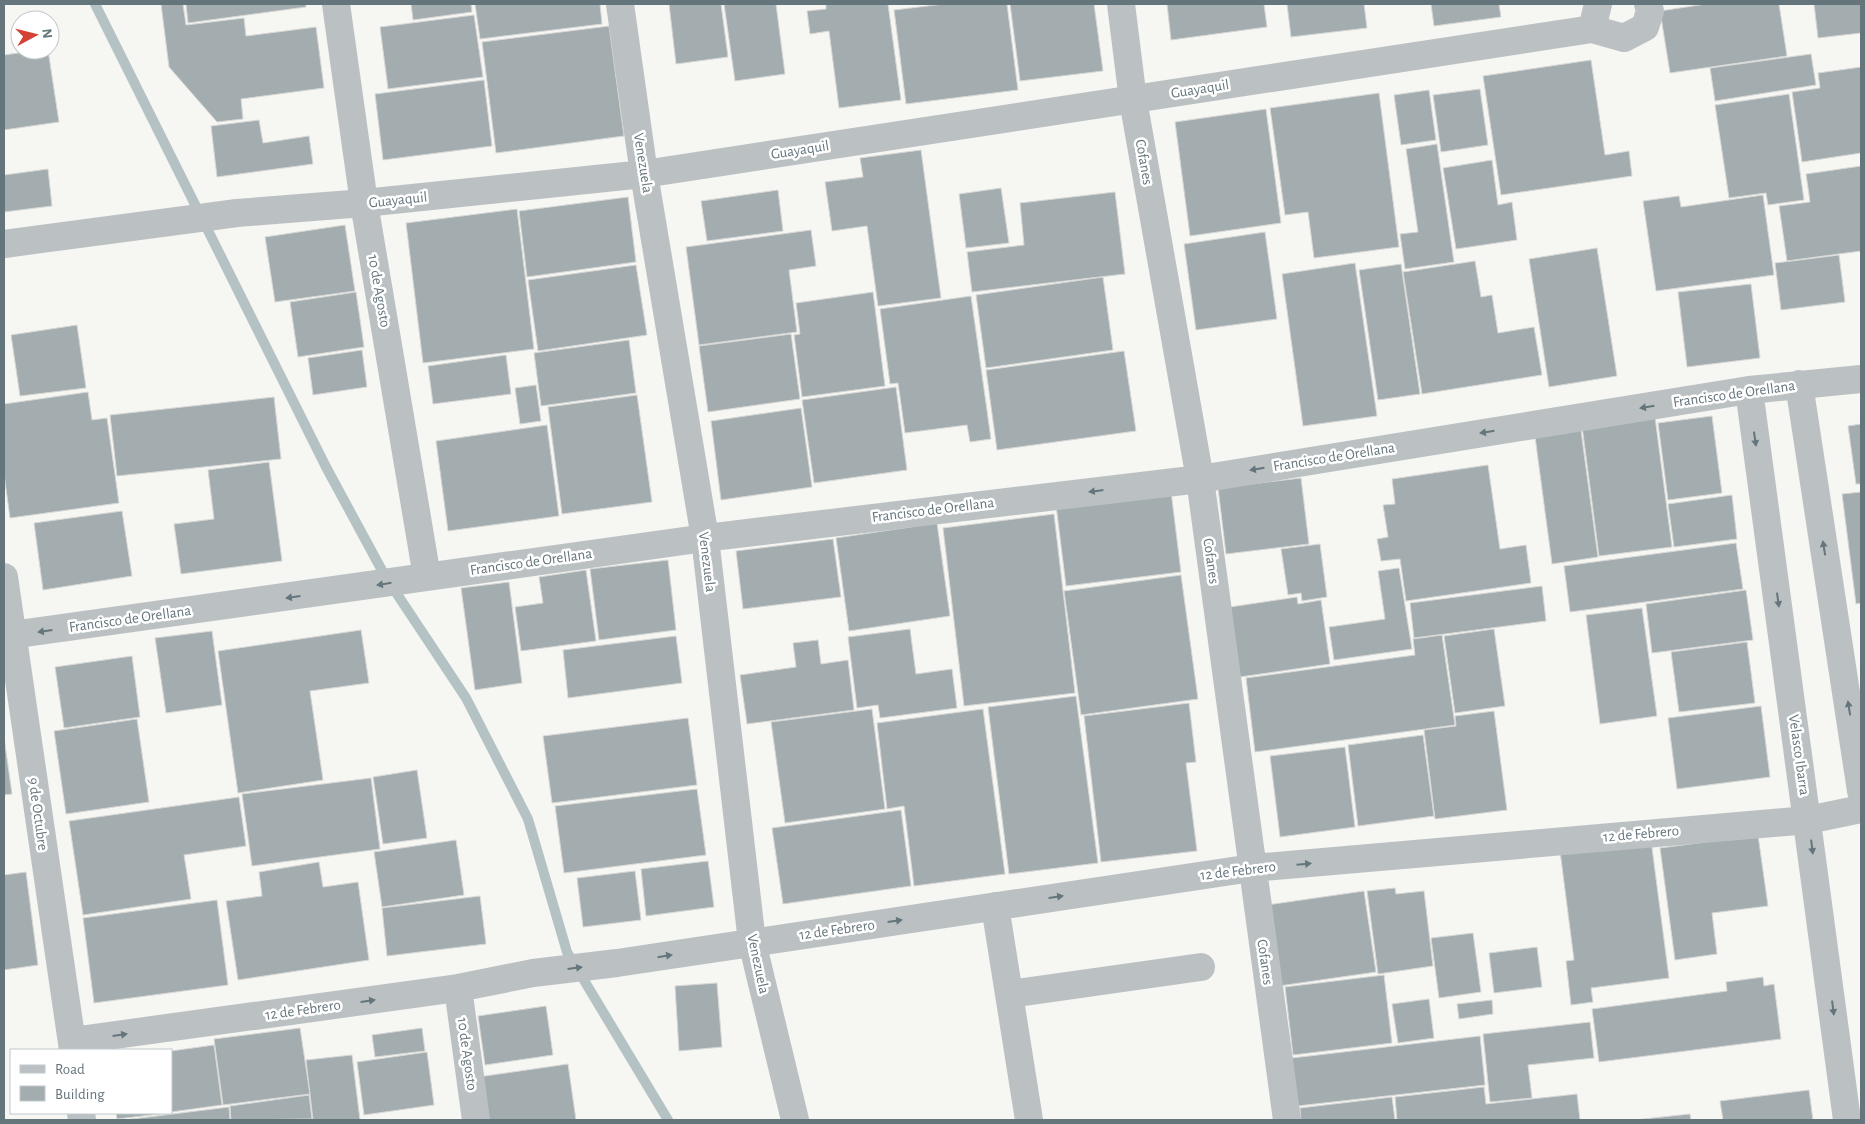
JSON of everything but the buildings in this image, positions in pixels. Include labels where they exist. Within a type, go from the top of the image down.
[{"type":"street","name":"10 de Agosto","points":[[336,4],[364,203],[427,577]]},
{"type":"street","name":"Venezuela","points":[[620,4],[644,174],[705,538],[752,942],[795,1120]]},
{"type":"street","name":"Cofanes","points":[[1120,4],[1133,100],[1200,479],[1252,868],[1283,1120]]},
{"type":"street","name":"Guayaquil","points":[[4,244],[237,212],[364,203],[644,174],[1133,100],[1595,16],[1624,38],[1644,27],[1650,11],[1648,4]]},
{"type":"street","name":"Francisco de Orellana","points":[[8,636],[705,538],[1200,479],[1749,390],[1861,379]]},
{"type":"street","points":[[1800,384],[1861,791]]},
{"type":"street","name":"Velasco Ibarra","points":[[1749,390],[1847,1120]]},
{"type":"street","name":"9 de Octubre","points":[[4,577],[8,636],[72,1046]]},
{"type":"street","name":"12 de Febrero","points":[[72,1046],[458,988],[533,973],[617,963],[1252,868],[1808,820],[1861,810]]},
{"type":"street","points":[[995,906],[1029,1120]]},
{"type":"street","points":[[1009,994],[1202,967]]},
{"type":"street","name":"10 de Agosto","points":[[458,988],[476,1120]]},
{"type":"waterway","points":[[95,4],[326,467],[385,576],[466,698],[528,819],[567,952],[668,1120]]}]
